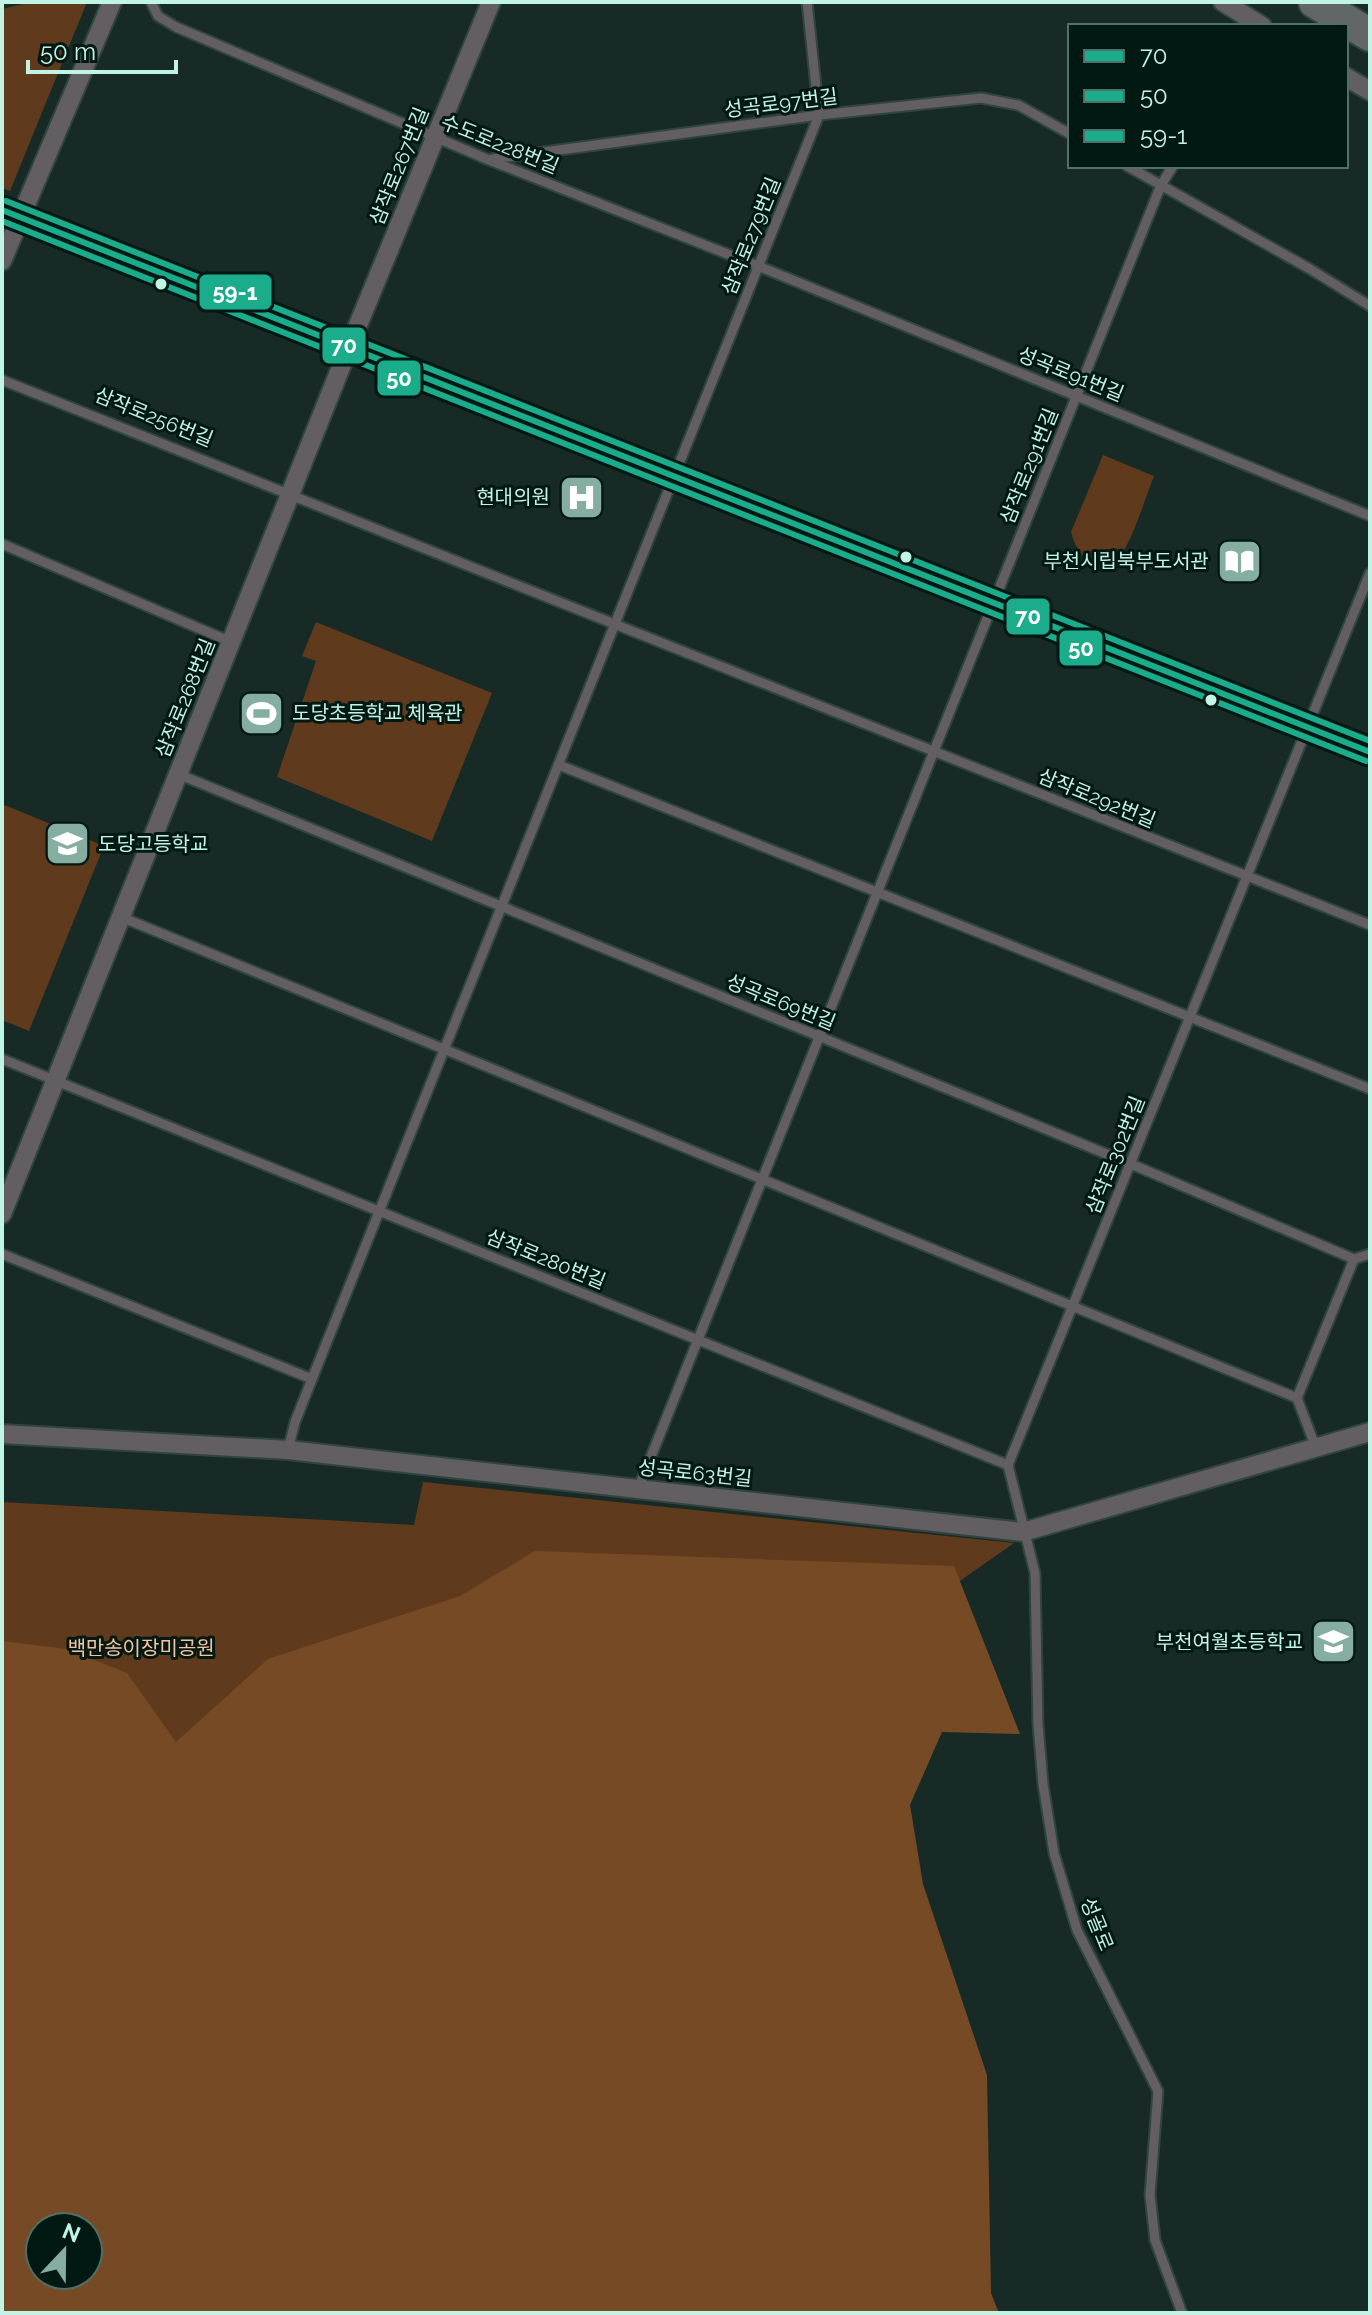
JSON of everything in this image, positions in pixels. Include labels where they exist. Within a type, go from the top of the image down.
[{"type":"highway","points":[[1315,2],[1370,35]]},
{"type":"street","points":[[2,261],[11,213],[112,2]]},
{"type":"street","name":"삼작로267번길","points":[[349,347],[491,2]]},
{"type":"street","points":[[1223,2],[1258,24]]},
{"type":"street","points":[[1348,78],[1370,91]]},
{"type":"street","points":[[11,213],[1370,752]]},
{"type":"street","name":"삼작로268번길","points":[[2,1214],[349,347]]},
{"type":"street","name":"성곡로63번길","points":[[2,1434],[288,1450],[1023,1532],[1370,1432]]},
{"type":"lane","name":"수도로228번길","points":[[151,2],[158,16],[176,27],[489,160],[758,266]]},
{"type":"lane","name":"삼작로279번길","points":[[675,477],[819,115],[807,2]]},
{"type":"lane","name":"성곡로97번길","points":[[489,160],[819,115],[981,98],[1018,105],[1068,133]]},
{"type":"lane","points":[[1131,168],[1370,306]]},
{"type":"lane","name":"삼작로291번길","points":[[993,603],[1161,185],[1172,168]]},
{"type":"lane","name":"성곡로91번길","points":[[758,266],[1370,516]]},
{"type":"lane","name":"삼작로256번길","points":[[2,380],[290,496]]},
{"type":"lane","points":[[288,1450],[312,1379],[675,477]]},
{"type":"lane","points":[[290,496],[934,752]]},
{"type":"lane","points":[[2,544],[231,642]]},
{"type":"lane","name":"삼작로302번길","points":[[1008,1465],[1370,573]]},
{"type":"lane","points":[[638,1489],[993,603]]},
{"type":"lane","name":"삼작로292번길","points":[[934,752],[1247,878]]},
{"type":"lane","points":[[559,765],[1370,1089]]},
{"type":"lane","name":"성곡로69번길","points":[[178,774],[1131,1164],[1354,1259]]},
{"type":"lane","points":[[1247,878],[1370,925]]},
{"type":"lane","points":[[121,917],[1297,1398]]},
{"type":"lane","points":[[2,1059],[380,1211]]},
{"type":"lane","name":"삼작로280번길","points":[[380,1211],[698,1340]]},
{"type":"lane","points":[[2,1254],[312,1379]]},
{"type":"lane","points":[[1316,1448],[1297,1398],[1354,1259],[1370,1254]]},
{"type":"lane","points":[[698,1340],[1008,1465],[1023,1532]]},
{"type":"lane","name":"성골로","points":[[1023,1532],[1035,1573],[1038,1724],[1043,1784],[1054,1853],[1077,1930],[1158,2091],[1150,2195],[1155,2240],[1182,2313]]},
{"type":"green space","points":[[32,2],[87,2],[10,191],[2,188],[2,9]]},
{"type":"green space","points":[[1103,455],[1154,476],[1122,553],[1116,559],[1101,563],[1093,562],[1082,554],[1071,532]]},
{"type":"green space","points":[[316,622],[492,693],[432,841],[277,777],[316,661],[302,656]]},
{"type":"green space","points":[[2,804],[104,846],[29,1031],[2,1020]]},
{"type":"green space","name":"백만송이장미공원","points":[[423,1482],[1014,1543],[860,1651],[2,1922],[2,1502],[414,1525]]},
{"type":"shaded area","points":[[535,1551],[954,1566],[1020,1734],[942,1732],[910,1805],[923,1884],[987,2075],[991,2293],[999,2313],[2,2313],[2,1641],[67,1649],[127,1673],[176,1742],[268,1659],[460,1596]]},
{"type":"transit line","name":"59-1","points":[[6,201],[1370,741]]},
{"type":"transit line","name":"70","points":[[2,210],[1370,752]]},
{"type":"transit line","name":"50","points":[[2,221],[1366,761]]},
{"type":"place","name":"현대의원","points":[[581,497]]},
{"type":"place","name":"부천시립북부도서관","points":[[1240,561]]},
{"type":"place","name":"도당초등학교 체육관","points":[[261,713]]},
{"type":"place","name":"도당고등학교","points":[[67,844]]},
{"type":"place","name":"부천여월초등학교","points":[[1334,1642]]}]
